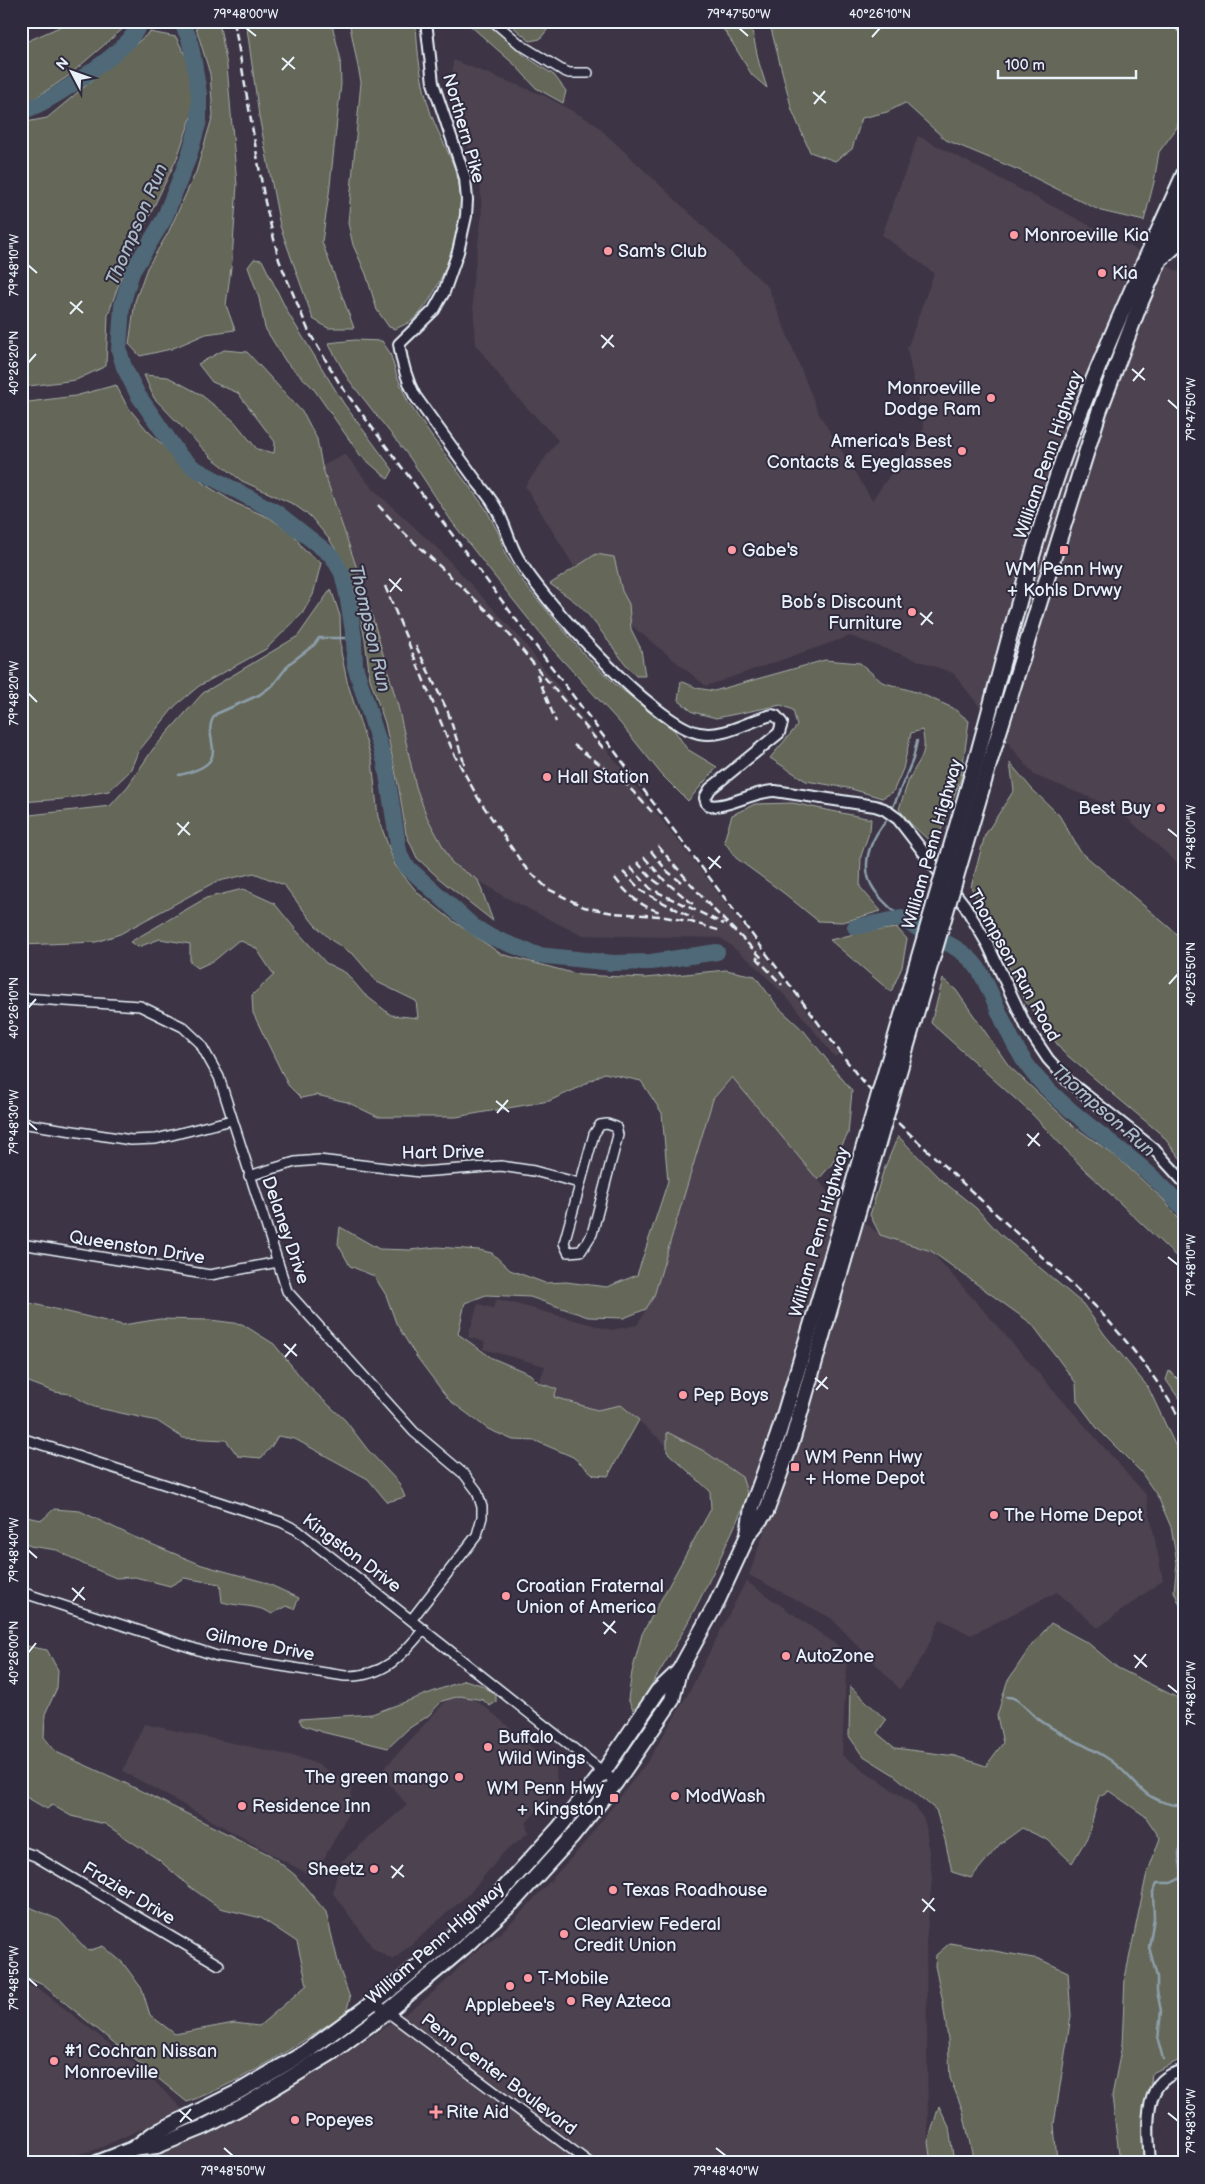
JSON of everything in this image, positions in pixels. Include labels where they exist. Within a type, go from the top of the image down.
[{"type":"highway","points":[[1180,21],[1184,25]]},
{"type":"highway","name":"William Penn Highway","points":[[97,2163],[132,2150],[157,2146],[237,2110],[314,2064],[388,2011],[436,1972],[512,1902],[571,1838],[616,1782],[672,1700],[679,1671],[716,1604],[748,1535],[752,1506],[838,1258],[984,759],[1029,568],[1064,457],[1095,373],[1184,174]]},
{"type":"highway","name":"William Penn Highway","points":[[984,759],[1034,623],[1086,450],[1113,373],[1156,266],[1184,205]]},
{"type":"highway","points":[[1156,266],[1173,246],[1184,238]]},
{"type":"highway","name":"William Penn Highway","points":[[132,2150],[152,2134],[218,2103],[288,2063],[377,2000],[447,1942],[499,1894],[559,1828],[604,1771],[658,1691],[679,1671]]},
{"type":"street","name":"Northern Pike","points":[[399,344],[434,310],[444,292],[458,252],[467,200],[462,168],[432,83],[426,21]]},
{"type":"street","points":[[493,21],[521,45],[562,70],[569,73],[588,73]]},
{"type":"street","name":"Thompson Run Road","points":[[399,344],[406,380],[415,396],[498,511],[518,558],[529,575],[551,604],[620,676],[650,704],[690,731],[701,734],[718,734],[772,715],[780,719],[782,723],[779,733],[710,789],[706,798],[707,804],[710,806],[721,806],[765,790],[875,806],[891,813],[965,906],[988,946],[1026,1026],[1048,1059],[1068,1080],[1154,1149],[1184,1182]]},
{"type":"street","name":"Delaney Drive","points":[[21,998],[140,1006],[169,1018],[183,1027],[200,1044],[219,1077],[287,1291],[414,1432],[465,1475],[477,1490],[482,1517],[477,1535],[412,1619]]},
{"type":"street","points":[[21,1123],[131,1140],[156,1139],[232,1120]]},
{"type":"street","points":[[607,1124],[616,1127],[618,1135],[592,1234],[581,1251],[568,1252],[564,1242],[579,1183],[600,1125],[607,1124]]},
{"type":"street","name":"Hart Drive","points":[[249,1176],[295,1162],[319,1160],[420,1172],[501,1166],[534,1171],[579,1183]]},
{"type":"street","name":"Queenston Drive","points":[[21,1244],[210,1275],[278,1262]]},
{"type":"street","name":"Kingston Drive","points":[[21,1438],[289,1525],[314,1541],[616,1782]]},
{"type":"street","name":"Gilmore Drive","points":[[21,1592],[217,1656],[346,1676],[366,1675],[386,1667],[404,1652],[424,1628]]},
{"type":"street","name":"Frazier Drive","points":[[21,1851],[35,1856],[218,1965]]},
{"type":"street","name":"Penn Center Boulevard","points":[[377,2000],[388,2011],[590,2163]]},
{"type":"street","points":[[1150,2163],[1148,2115],[1153,2094],[1165,2079],[1172,2074],[1184,2071]]},
{"type":"shaded area","points":[[453,60],[545,96],[594,123],[768,287],[819,414],[872,500],[924,429],[907,349],[934,273],[882,235],[918,136],[1181,273],[1184,269],[1184,869],[1116,808],[1034,775],[953,673],[850,636],[706,686],[589,591],[525,486],[558,440],[512,392],[476,345],[472,290],[482,214],[480,179],[452,105]]},
{"type":"shaded area","points":[[345,454],[372,488],[440,551],[521,639],[703,873],[839,1054],[835,1057],[790,1001],[755,965],[721,938],[581,935],[503,896],[452,863],[427,817],[416,787],[398,706],[366,595],[322,466]]},
{"type":"shaded area","points":[[733,1077],[829,1193],[880,1235],[931,1251],[1146,1495],[1163,1580],[1098,1628],[1057,1592],[971,1635],[940,1619],[924,1655],[900,1689],[831,1618],[749,1575],[764,1532],[621,1405],[597,1410],[553,1397],[557,1389],[539,1383],[545,1366],[483,1349],[485,1342],[468,1337],[478,1304],[493,1308],[497,1299],[611,1330],[637,1325],[654,1296],[713,1099]]},
{"type":"shaded area","points":[[746,1581],[847,1652],[842,1755],[914,1805],[926,1826],[932,1878],[926,1942],[928,2142],[931,2163],[139,2163],[229,2124],[319,2071],[418,2005],[445,1982],[472,1954],[499,1934],[522,1912],[581,1847],[648,1761],[688,1694]]},
{"type":"shaded area","points":[[461,1690],[489,1710],[556,1768],[557,1788],[526,1823],[528,1833],[504,1852],[470,1893],[393,1960],[373,1948],[333,1893],[335,1882],[342,1861],[407,1805],[380,1773],[455,1691]]},
{"type":"shaded area","points":[[144,1724],[298,1757],[317,1764],[352,1784],[350,1810],[319,1868],[306,1873],[123,1771]]},
{"type":"shaded area","points":[[21,1982],[42,1991],[78,2019],[146,2073],[183,2110],[95,2150],[40,2163],[21,2163]]},
{"type":"green space","points":[[73,21],[132,21],[67,77],[25,105],[21,105],[21,44]]},
{"type":"green space","points":[[194,21],[219,21],[227,66],[237,185],[232,260],[226,305],[235,330],[206,334],[171,349],[140,356],[129,344],[135,301],[147,268],[168,233],[196,172],[213,115],[210,74]]},
{"type":"green space","points":[[246,21],[331,21],[340,56],[341,84],[322,242],[354,328],[328,328],[313,319],[280,226],[259,116]]},
{"type":"green space","points":[[349,21],[416,21],[420,68],[428,103],[455,169],[460,189],[459,221],[442,276],[425,307],[415,318],[395,329],[389,327],[377,310],[366,274],[353,245],[348,223],[361,82]]},
{"type":"green space","points":[[465,21],[484,21],[525,56],[554,75],[566,91],[563,103],[536,88],[516,66]]},
{"type":"green space","points":[[506,21],[554,21],[540,39],[530,41]]},
{"type":"green space","points":[[716,21],[750,21],[759,63],[767,88],[752,75],[727,34]]},
{"type":"green space","points":[[769,21],[1170,21],[1184,31],[1184,107],[1176,129],[1159,152],[1144,221],[1101,211],[1021,171],[946,140],[905,103],[887,112],[862,118],[852,149],[835,161],[810,152],[792,110]]},
{"type":"green space","points":[[150,32],[176,37],[190,65],[193,112],[177,158],[124,269],[108,315],[106,366],[76,380],[21,387],[21,123],[47,118]]},
{"type":"green space","points":[[254,259],[262,260],[288,313],[344,404],[393,470],[388,479],[360,455],[313,388],[286,362],[265,328],[259,298],[248,267]]},
{"type":"green space","points":[[355,340],[382,341],[390,353],[408,402],[486,509],[499,534],[505,554],[526,586],[583,653],[616,685],[675,731],[687,749],[717,767],[688,801],[662,775],[621,724],[554,651],[452,522],[410,458],[348,379],[328,343]]},
{"type":"green space","points":[[224,350],[247,352],[304,414],[317,439],[322,466],[366,595],[398,706],[416,787],[427,817],[452,863],[478,880],[493,921],[442,881],[417,858],[406,834],[385,723],[370,679],[365,639],[356,597],[344,562],[329,539],[310,516],[293,504],[242,481],[211,457],[154,398],[144,375],[168,377],[200,394],[234,421],[257,449],[274,453],[275,442],[238,393],[212,382],[198,364]]},
{"type":"green space","points":[[116,385],[127,406],[147,430],[204,484],[235,503],[270,518],[293,534],[304,550],[321,563],[313,595],[302,614],[266,649],[199,686],[175,706],[138,752],[130,771],[109,791],[63,799],[21,802],[21,403],[75,396]]},
{"type":"green space","points":[[596,554],[614,557],[622,591],[629,604],[631,629],[641,649],[645,676],[636,676],[582,608],[550,584]]},
{"type":"green space","points":[[331,589],[340,616],[341,652],[347,681],[372,760],[378,817],[395,865],[418,893],[453,921],[501,954],[580,975],[645,978],[726,970],[755,976],[778,1007],[804,1031],[852,1091],[848,1134],[832,1164],[818,1180],[732,1077],[713,1099],[654,1296],[646,1309],[624,1318],[588,1317],[530,1297],[486,1295],[465,1303],[458,1334],[492,1358],[530,1374],[539,1383],[557,1389],[554,1397],[597,1410],[621,1405],[639,1420],[608,1476],[594,1475],[573,1457],[536,1441],[513,1440],[488,1429],[449,1400],[416,1356],[396,1323],[386,1295],[374,1276],[350,1266],[338,1244],[340,1227],[379,1249],[410,1250],[437,1247],[479,1250],[492,1253],[510,1270],[545,1283],[566,1282],[607,1287],[637,1275],[668,1181],[662,1113],[641,1081],[604,1073],[576,1089],[549,1101],[456,1117],[378,1117],[347,1102],[316,1095],[301,1098],[288,1085],[253,1013],[252,995],[274,975],[256,948],[239,940],[215,960],[198,968],[190,962],[190,944],[160,939],[138,947],[130,942],[206,898],[243,889],[274,903],[326,963],[346,973],[364,994],[391,1015],[418,1018],[416,1001],[377,982],[354,955],[331,940],[314,924],[284,885],[254,873],[215,882],[120,934],[96,942],[21,945],[21,816],[110,806],[128,786],[153,749],[203,693],[298,636]]},
{"type":"green space","points":[[825,660],[860,663],[882,682],[919,693],[953,708],[969,721],[961,778],[935,846],[911,824],[899,809],[911,775],[923,753],[924,739],[922,730],[911,733],[903,769],[893,792],[882,798],[848,788],[806,781],[770,758],[797,726],[793,710],[781,705],[716,718],[693,712],[678,700],[681,681],[697,688],[714,691]]},
{"type":"green space","points":[[1010,763],[1032,789],[1059,815],[1080,851],[1184,940],[1184,1163],[1162,1135],[1063,1052],[1026,1002],[971,887],[985,835],[1014,790]]},
{"type":"green space","points":[[793,803],[871,819],[870,830],[861,856],[860,887],[881,911],[843,922],[818,921],[736,858],[724,841],[732,815],[755,804]]},
{"type":"green space","points":[[897,928],[907,939],[902,967],[891,992],[830,940],[862,932]]},
{"type":"green space","points":[[943,979],[956,990],[1009,1066],[1072,1125],[1118,1158],[1164,1200],[1184,1226],[1184,1264],[1081,1166],[1031,1113],[931,1023]]},
{"type":"green space","points":[[898,1136],[939,1178],[976,1208],[1000,1234],[1083,1304],[1105,1335],[1148,1387],[1184,1464],[1184,1615],[1174,1591],[1177,1563],[1171,1527],[1158,1497],[1141,1472],[1097,1428],[1077,1401],[1076,1383],[1032,1324],[931,1251],[880,1235],[870,1215],[883,1172]]},
{"type":"green space","points":[[21,1301],[123,1325],[160,1319],[210,1320],[242,1324],[274,1344],[308,1386],[345,1420],[368,1450],[399,1483],[405,1497],[387,1502],[368,1479],[295,1439],[278,1436],[261,1458],[238,1456],[226,1440],[183,1438],[157,1421],[94,1407],[70,1394],[55,1392],[21,1379]]},
{"type":"green space","points":[[1169,1371],[1184,1384],[1184,1406],[1166,1380]]},
{"type":"green space","points":[[667,1432],[704,1451],[742,1477],[748,1496],[711,1577],[683,1630],[653,1682],[637,1707],[633,1710],[628,1699],[632,1672],[642,1634],[711,1509],[710,1491],[667,1452]]},
{"type":"green space","points":[[54,1509],[80,1511],[132,1536],[202,1565],[264,1582],[299,1598],[294,1609],[286,1606],[272,1614],[254,1607],[222,1602],[220,1584],[184,1578],[170,1586],[135,1577],[116,1578],[83,1564],[57,1550],[30,1546],[21,1540],[21,1513],[26,1517],[42,1520]]},
{"type":"green space","points":[[1051,1623],[1088,1643],[1118,1668],[1184,1701],[1184,2058],[1152,2073],[1142,2163],[1120,2163],[1112,2096],[1122,2045],[1125,1978],[1146,1877],[1160,1838],[1145,1816],[1109,1791],[1099,1796],[1088,1836],[1072,1863],[1048,1840],[1022,1828],[1000,1844],[971,1878],[952,1872],[936,1810],[894,1775],[862,1755],[849,1736],[850,1686],[886,1720],[877,1733],[895,1748],[955,1756],[986,1766],[1003,1743],[997,1716],[1007,1682],[1031,1646]]},
{"type":"green space","points":[[21,1645],[47,1650],[58,1670],[57,1688],[45,1714],[44,1737],[56,1752],[125,1783],[270,1855],[295,1875],[326,1912],[340,1970],[350,1998],[346,2013],[249,2073],[187,2102],[43,1985],[21,1975],[21,1903],[59,1920],[88,1951],[103,1946],[123,1963],[142,1989],[150,2015],[175,2034],[234,2023],[259,2026],[307,1985],[297,1942],[261,1918],[220,1908],[190,1887],[159,1860],[105,1824],[71,1816],[52,1805],[47,1809],[21,1794]]},
{"type":"green space","points":[[465,1680],[481,1685],[496,1695],[496,1702],[490,1706],[483,1700],[460,1696],[442,1701],[428,1716],[408,1729],[388,1748],[322,1732],[302,1725],[299,1719],[372,1714]]},
{"type":"green space","points":[[950,1943],[1039,1959],[1068,1972],[1071,2016],[1054,2124],[1057,2163],[974,2163],[963,2111],[950,2078],[948,2039],[935,1966],[936,1955]]},
{"type":"green space","points":[[939,2106],[949,2127],[954,2163],[931,2163],[928,2142]]},
{"type":"waterway","name":"Thompson Run","points":[[21,111],[45,101],[94,70],[121,48],[143,21]]},
{"type":"waterway","name":"Thompson Run","points":[[181,21],[189,38],[193,56],[199,94],[199,121],[188,159],[164,219],[132,272],[122,306],[119,350],[124,367],[138,395],[180,456],[194,468],[276,512],[332,556],[342,573],[354,638],[355,666],[385,762],[398,845],[405,865],[473,926],[491,937],[538,955],[613,963],[651,962],[717,952]]},
{"type":"waterway","points":[[179,775],[197,770],[208,763],[212,756],[213,748],[210,731],[211,723],[216,714],[259,695],[273,685],[290,663],[314,645],[319,638],[354,638]]},
{"type":"waterway","points":[[893,807],[913,759],[917,741]]},
{"type":"waterway","points":[[886,821],[873,840],[867,860],[867,870],[873,888],[901,918]]},
{"type":"waterway","name":"Thompson Run","points":[[855,927],[901,918],[920,930],[951,945],[970,958],[984,979],[1007,1030],[1031,1071],[1074,1113],[1150,1175],[1184,1210]]},
{"type":"waterway","points":[[1007,1697],[1015,1699],[1053,1729],[1115,1763],[1139,1787],[1156,1800],[1184,1806]]},
{"type":"waterway","points":[[1163,2059],[1158,2040],[1161,2011],[1157,1991],[1157,1977],[1149,1947],[1154,1918],[1153,1892],[1157,1883],[1171,1883],[1181,1878],[1179,1851],[1184,1842]]},
{"type":"railway","points":[[234,21],[265,202],[279,260],[309,332],[341,386],[858,1076],[897,1122],[1095,1306],[1144,1364],[1165,1394],[1184,1427]]},
{"type":"railway","points":[[378,505],[400,529],[498,621],[604,749]]},
{"type":"railway","points":[[385,586],[454,754],[478,798],[524,866],[548,889],[584,907],[613,913],[659,916],[688,921],[721,931]]},
{"type":"railway","points":[[416,646],[448,712],[465,766]]},
{"type":"railway","points":[[537,674],[556,722]]},
{"type":"railway","points":[[574,745],[625,783],[652,812]]},
{"type":"railway","points":[[658,846],[711,907],[763,959]]},
{"type":"railway","points":[[651,851],[667,871],[681,882]]},
{"type":"railway","points":[[644,857],[665,881],[694,905]]},
{"type":"railway","points":[[637,862],[651,878],[662,886]]},
{"type":"railway","points":[[630,867],[651,889],[724,924]]},
{"type":"railway","points":[[623,872],[643,892],[693,918]]},
{"type":"railway","points":[[615,878],[634,899],[660,912]]},
{"type":"railway","points":[[756,957],[782,985]]},
{"type":"place","name":"Monroeville Kia","points":[[1014,235]]},
{"type":"place","name":"Sam's Club","points":[[608,251]]},
{"type":"place","name":"Kia","points":[[1102,273]]},
{"type":"place","name":"Monroeville Dodge Ram","points":[[991,398]]},
{"type":"place","name":"America's Best Contacts & Eyeglasses","points":[[962,451]]},
{"type":"place","name":"Gabe's","points":[[732,550]]},
{"type":"place","name":"WM Penn Hwy + Kohls Drvwy","points":[[1064,550]]},
{"type":"place","name":"Bob’s Discount Furniture","points":[[912,612]]},
{"type":"place","name":"Hall Station","points":[[547,777]]},
{"type":"place","name":"Best Buy","points":[[1161,808]]},
{"type":"place","name":"Pep Boys","points":[[683,1395]]},
{"type":"place","name":"WM Penn Hwy + Home Depot","points":[[795,1467]]},
{"type":"place","name":"The Home Depot","points":[[994,1515]]},
{"type":"place","name":"Croatian Fraternal Union of America","points":[[506,1596]]},
{"type":"place","name":"AutoZone","points":[[786,1656]]},
{"type":"place","name":"Buffalo Wild Wings","points":[[488,1747]]},
{"type":"place","name":"The green mango","points":[[459,1777]]},
{"type":"place","name":"ModWash","points":[[675,1796]]},
{"type":"place","name":"WM Penn Hwy + Kingston","points":[[614,1798]]},
{"type":"place","name":"Residence Inn","points":[[242,1806]]},
{"type":"place","name":"Sheetz","points":[[374,1869]]},
{"type":"place","name":"Texas Roadhouse","points":[[613,1890]]},
{"type":"place","name":"Clearview Federal Credit Union","points":[[564,1934]]},
{"type":"place","name":"T-Mobile","points":[[528,1978]]},
{"type":"place","name":"Applebee's","points":[[510,1986]]},
{"type":"place","name":"Rey Azteca","points":[[571,2001]]},
{"type":"place","name":"#1 Cochran Nissan Monroeville","points":[[54,2061]]},
{"type":"place","name":"Rite Aid","points":[[436,2112]]},
{"type":"place","name":"Popeyes","points":[[295,2120]]}]
